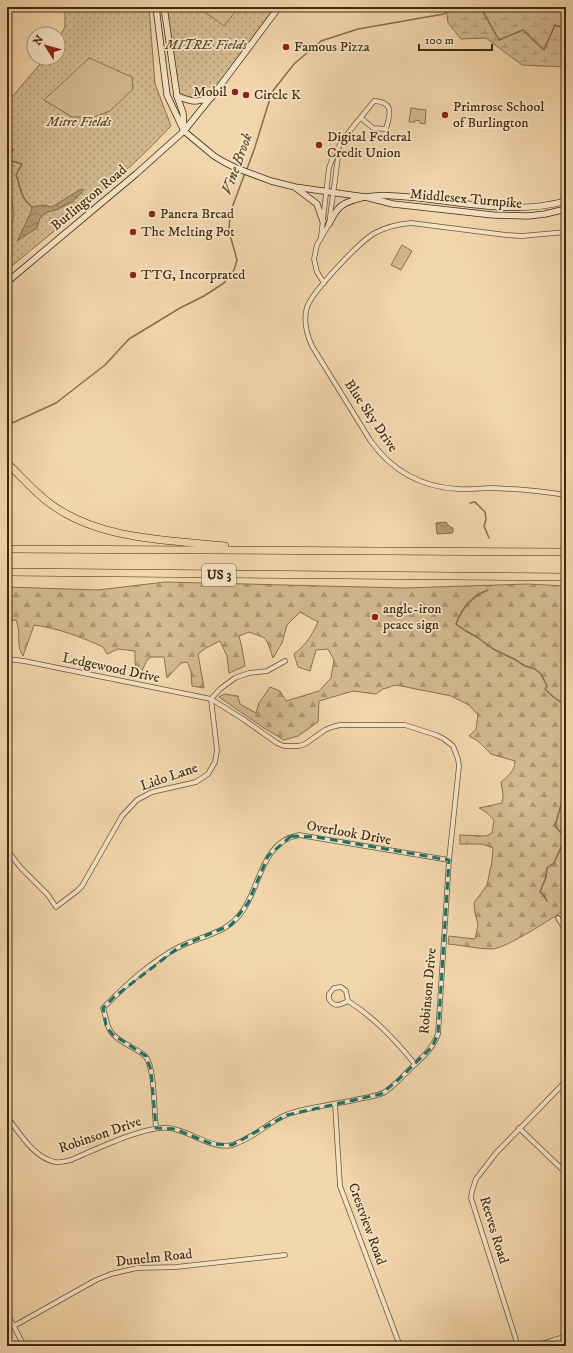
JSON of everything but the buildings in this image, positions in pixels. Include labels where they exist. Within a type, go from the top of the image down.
[{"type":"highway","points":[[7,463],[52,505],[88,524],[140,537],[265,550]]},
{"type":"highway","name":"US 3","points":[[7,549],[566,552]]},
{"type":"highway","name":"US 3","points":[[7,572],[566,577]]},
{"type":"main road","name":"Middlesex Turnpike","points":[[156,7],[167,95],[184,131],[214,156],[236,168],[259,177],[294,187],[365,197],[393,204],[510,216],[545,214],[566,210]]},
{"type":"main road","points":[[164,7],[177,96],[183,113],[184,131]]},
{"type":"main road","name":"Burlington Road","points":[[7,282],[136,174],[184,131],[212,97],[279,7]]},
{"type":"main road","points":[[177,96],[189,101],[197,102],[212,97]]},
{"type":"main road","points":[[294,187],[317,204],[323,220]]},
{"type":"main road","name":"Middlesex Turnpike","points":[[365,197],[394,196],[494,207],[519,208],[544,206],[566,201]]},
{"type":"main road","points":[[329,224],[341,206],[365,197]]},
{"type":"main road","points":[[537,1346],[566,1337]]},
{"type":"street","points":[[321,237],[329,168],[340,144],[374,101],[381,101],[388,106],[390,110],[386,129],[373,128],[361,118]]},
{"type":"street","points":[[324,283],[317,272],[314,259],[317,245],[329,224],[336,159],[340,144]]},
{"type":"street","name":"Blue Sky Drive","points":[[566,232],[522,236],[425,224],[400,224],[375,233],[354,250],[314,296],[305,315],[307,335],[312,346],[370,440],[378,451],[392,465],[412,478],[439,487],[458,489],[520,489],[566,495]]},
{"type":"street","name":"Ledgewood Drive","points":[[7,660],[24,661],[211,699]]},
{"type":"street","points":[[211,699],[220,689],[235,678],[248,673],[267,670],[285,661]]},
{"type":"street","name":"Lido Lane","points":[[7,850],[20,868],[48,895],[56,907],[82,886],[122,816],[137,800],[152,792],[196,782],[208,774],[215,762],[217,750],[211,699]]},
{"type":"street","name":"Robinson Drive","points":[[7,1117],[31,1146],[40,1154],[55,1162],[71,1160],[141,1132],[156,1128],[168,1127],[190,1134],[212,1144],[224,1146],[232,1145],[287,1115],[381,1094],[432,1047],[438,1034],[448,860],[459,766],[456,751],[444,739],[436,735],[404,725],[340,725],[325,730],[305,744],[299,746],[284,746],[277,743],[211,699]]},
{"type":"street","name":"Overlook Drive","points":[[156,1128],[151,1070],[146,1056],[112,1034],[106,1025],[103,1008],[125,987],[155,963],[179,947],[217,932],[230,925],[248,903],[268,856],[277,845],[291,836],[299,835],[448,860]]},
{"type":"street","points":[[558,918],[566,931]]},
{"type":"street","points":[[348,1001],[337,1005],[334,1004],[329,999],[331,991],[334,988],[341,987],[346,992],[348,1001],[368,1014],[397,1043],[415,1064]]},
{"type":"street","name":"Reeves Road","points":[[518,1346],[471,1197],[474,1184],[480,1173],[496,1153],[566,1081]]},
{"type":"street","name":"Crestview Road","points":[[335,1104],[340,1186],[400,1346]]},
{"type":"street","points":[[519,1128],[566,1173]]},
{"type":"street","name":"Dunelm Road","points":[[14,1326],[96,1280],[111,1274],[137,1268],[176,1267],[285,1255]]},
{"type":"street","points":[[7,1313],[24,1346]]},
{"type":"highlighted area","points":[[291,836],[316,837],[449,860],[438,1034],[432,1047],[398,1080],[381,1094],[287,1115],[232,1145],[212,1144],[175,1129],[156,1128],[151,1070],[146,1056],[112,1034],[106,1025],[103,1008],[114,997],[179,947],[231,925],[248,903],[268,856]]},
{"type":"green space","name":"Mitre Fields","points":[[65,7],[149,7],[155,84],[171,126],[133,164],[71,218],[7,270],[7,241],[14,215],[12,201],[7,188],[7,103],[38,66],[66,66]]},
{"type":"green space","name":"MITRE Fields","points":[[164,7],[279,7],[212,97],[197,102],[177,96]]},
{"type":"green space","points":[[198,7],[239,7],[224,26]]},
{"type":"green space","points":[[446,7],[558,7],[566,9],[566,69],[564,67],[522,65],[486,38],[461,39],[448,23]]},
{"type":"green space","points":[[89,58],[132,77],[133,89],[110,111],[94,117],[72,117],[44,100]]},
{"type":"green space","points":[[411,108],[426,110],[425,124],[415,120],[415,122],[409,122]]},
{"type":"green space","points":[[402,245],[412,251],[401,270],[391,265]]},
{"type":"green space","points":[[165,582],[404,588],[528,584],[566,586],[566,909],[508,944],[499,947],[486,949],[448,944],[449,936],[475,939],[478,925],[474,903],[487,885],[492,861],[493,848],[482,844],[460,844],[460,835],[486,836],[492,833],[494,820],[486,812],[479,808],[502,803],[503,795],[501,782],[509,775],[515,765],[515,761],[491,754],[478,741],[469,736],[476,729],[478,715],[469,705],[451,696],[396,685],[383,689],[376,694],[353,691],[319,701],[318,722],[298,736],[284,740],[219,697],[224,694],[238,696],[240,704],[256,713],[259,703],[270,687],[280,691],[286,701],[319,691],[331,678],[334,660],[328,649],[316,650],[310,671],[298,667],[294,654],[308,640],[318,622],[300,612],[287,625],[282,643],[273,658],[265,638],[249,632],[239,636],[245,666],[229,673],[227,656],[220,641],[198,654],[204,688],[192,686],[191,671],[187,662],[181,663],[167,678],[164,657],[151,657],[147,660],[139,677],[135,664],[135,651],[118,649],[107,654],[103,647],[95,643],[69,633],[43,626],[34,625],[23,656],[19,647],[18,625],[16,620],[7,621],[7,587],[98,590]]},
{"type":"water","points":[[81,189],[84,190],[72,202],[56,210],[47,212],[40,218],[37,228],[17,241],[32,207],[44,205],[52,207]]},
{"type":"water","points":[[446,522],[453,528],[453,532],[437,534],[436,523]]},
{"type":"waterway","name":"Vine Brook","points":[[247,169],[272,92],[294,64],[321,41],[358,29],[444,14],[453,7]]},
{"type":"waterway","name":"Vine Brook","points":[[478,7],[482,10],[499,40],[523,30],[544,50],[555,25],[566,29]]},
{"type":"waterway","points":[[7,145],[13,149],[9,160],[22,164],[16,175],[23,196],[32,207]]},
{"type":"waterway","name":"Vine Brook","points":[[7,424],[56,403],[105,365],[129,339],[224,283],[234,270],[237,260],[229,231],[230,213],[245,173]]},
{"type":"waterway","points":[[470,503],[475,502],[485,512],[486,519],[484,526],[489,538]]},
{"type":"waterway","points":[[488,590],[468,603],[456,624],[493,649],[525,666],[535,669],[541,674],[547,686],[545,689],[559,701],[564,701],[566,703]]},
{"type":"waterway","points":[[547,901],[540,892],[546,877],[547,868],[554,863],[562,845],[564,836],[555,826],[561,805],[564,786],[566,784]]},
{"type":"place","name":"Famous Pizza","points":[[286,47]]},
{"type":"place","name":"Mobil","points":[[235,92]]},
{"type":"place","name":"Circle K","points":[[246,95]]},
{"type":"place","name":"Primrose School of Burlington","points":[[445,115]]},
{"type":"place","name":"Digital Federal Credit Union","points":[[319,145]]},
{"type":"place","name":"Panera Bread","points":[[152,214]]},
{"type":"place","name":"The Melting Pot","points":[[133,232]]},
{"type":"place","name":"TTG, Incorprated","points":[[133,275]]},
{"type":"place","name":"angle-iron peace sign","points":[[375,617]]}]
